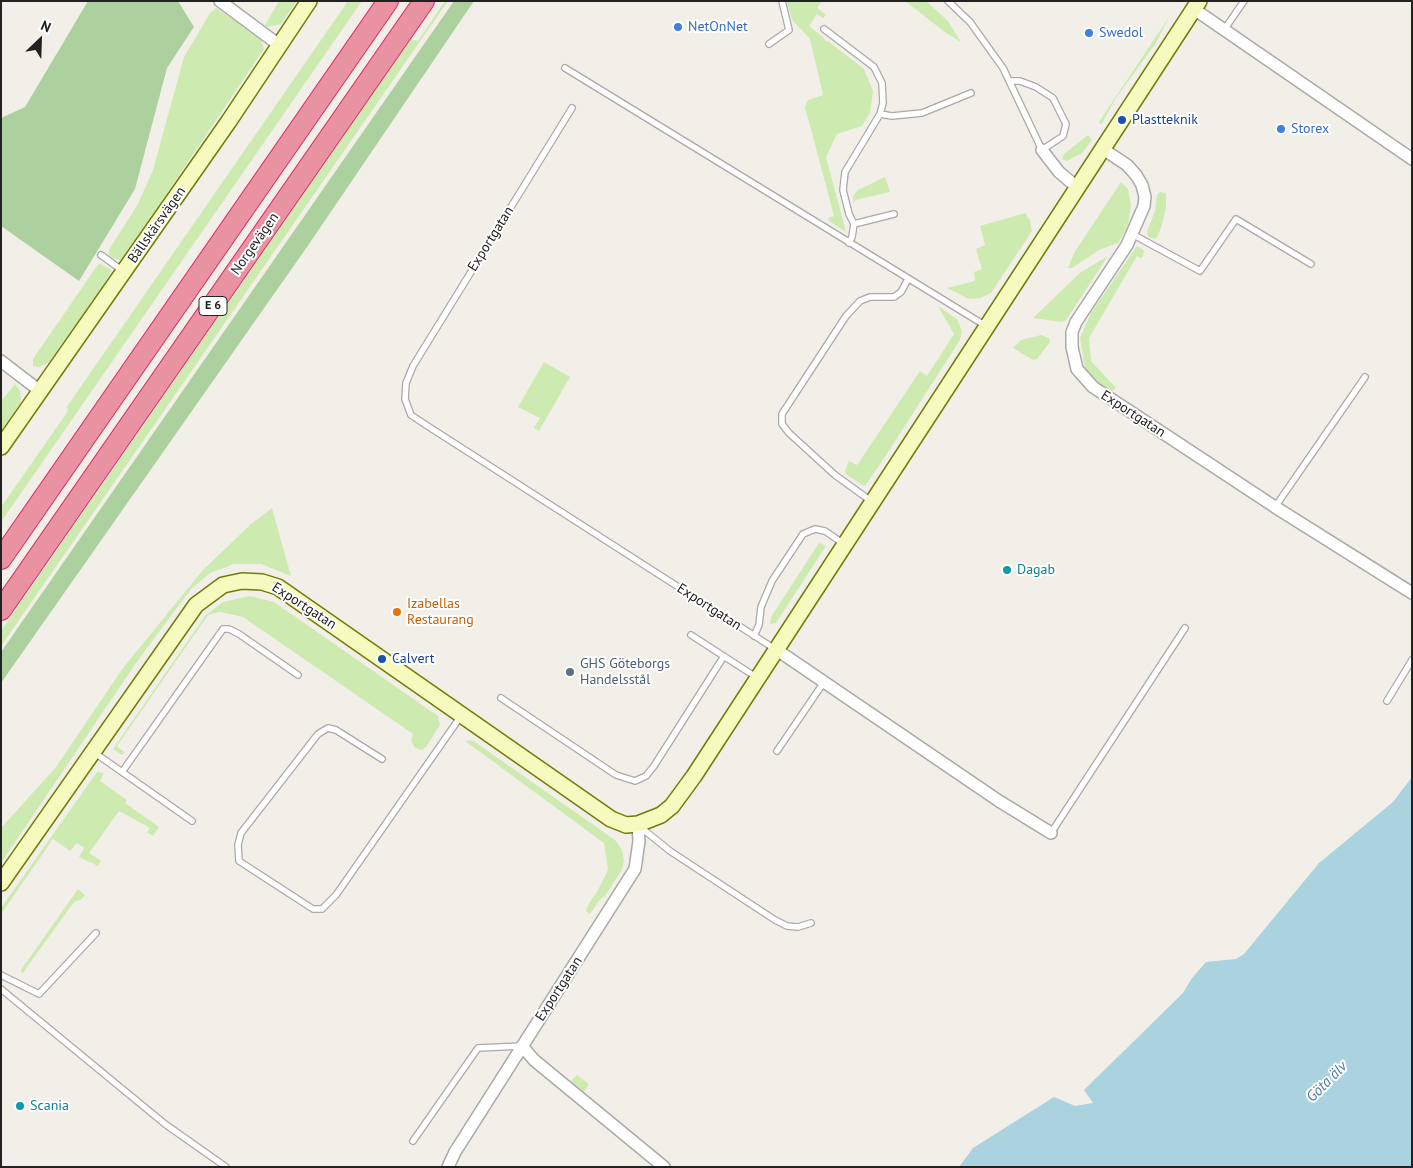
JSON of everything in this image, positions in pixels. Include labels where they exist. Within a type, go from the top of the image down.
[{"type":"highway","name":"Norgevägen","points":[[1,559],[388,1]]},
{"type":"highway","name":"Norgevägen","points":[[1,610],[424,1]]},
{"type":"street","points":[[220,1],[279,45]]},
{"type":"street","name":"Bällskärsvägen","points":[[1,447],[230,121],[309,1]]},
{"type":"street","points":[[638,824],[650,821],[672,806],[777,650],[1196,5],[1224,30],[1412,159]]},
{"type":"street","name":"Exportgatan","points":[[1103,149],[1127,165],[1142,184],[1145,197],[1144,206],[1132,234],[1076,322],[1072,332],[1072,347],[1077,369],[1093,387],[1275,507],[1412,593]]},
{"type":"street","points":[[1042,150],[1059,172],[1078,188]]},
{"type":"street","points":[[1,361],[40,391]]},
{"type":"street","name":"Exportgatan","points":[[1,883],[196,605],[223,585],[242,581],[262,582],[278,587],[611,820],[626,825],[638,824],[639,841],[636,869],[455,1152],[448,1167]]},
{"type":"street","name":"Exportgatan","points":[[777,650],[999,801],[1051,833]]},
{"type":"street","points":[[522,1046],[534,1060],[664,1167]]},
{"type":"lane","points":[[769,44],[789,30],[782,1]]},
{"type":"lane","points":[[948,1],[970,22],[1003,68],[1042,150],[1063,136],[1066,124],[1052,98],[1046,93],[1020,81],[1010,81]]},
{"type":"lane","points":[[1224,30],[1244,1]]},
{"type":"lane","points":[[824,29],[874,67],[882,83],[884,103],[880,114],[845,172],[843,190],[849,214],[854,224],[849,243]]},
{"type":"lane","points":[[565,68],[988,327]]},
{"type":"lane","points":[[880,114],[892,116],[922,112],[971,93]]},
{"type":"lane","name":"Exportgatan","points":[[572,108],[413,366],[406,383],[405,399],[412,415],[426,425],[777,650]]},
{"type":"lane","points":[[854,224],[894,214]]},
{"type":"lane","points":[[1132,234],[1200,271],[1236,219],[1311,264]]},
{"type":"lane","points":[[101,255],[124,272]]},
{"type":"lane","points":[[873,502],[835,475],[789,433],[782,424],[782,414],[846,316],[860,301],[870,297],[894,297],[901,292],[908,279]]},
{"type":"lane","points":[[1275,507],[1365,376]]},
{"type":"lane","points":[[754,636],[772,580],[803,534],[815,529],[825,532],[845,545]]},
{"type":"lane","points":[[1051,833],[1185,628]]},
{"type":"lane","points":[[122,772],[223,629],[229,629],[239,634],[298,675]]},
{"type":"lane","points":[[691,635],[758,678]]},
{"type":"lane","points":[[501,698],[616,775],[635,781],[646,776],[654,766],[724,656]]},
{"type":"lane","points":[[1387,701],[1412,660]]},
{"type":"lane","points":[[777,751],[824,682]]},
{"type":"lane","points":[[382,759],[336,730],[328,728],[318,734],[241,833],[238,845],[239,861],[313,909],[322,909],[336,896],[462,715]]},
{"type":"lane","points":[[93,751],[192,821]]},
{"type":"lane","points":[[638,824],[670,851],[775,920],[787,926],[798,927],[811,923]]},
{"type":"lane","points":[[1,975],[39,994],[96,932]]},
{"type":"lane","points":[[1,990],[165,1124],[226,1167]]},
{"type":"lane","points":[[413,1141],[478,1048],[522,1046]]},
{"type":"green space","points":[[88,1],[178,1],[194,27],[167,68],[135,189],[79,281],[1,226],[1,118],[25,107]]},
{"type":"green space","points":[[279,1],[297,1],[281,24],[268,27],[265,25]]},
{"type":"green space","points":[[348,1],[362,1],[1,522],[1,507],[66,414],[68,409],[66,408]]},
{"type":"green space","points":[[445,1],[448,1],[1,646],[1,631],[411,39],[418,41]]},
{"type":"green space","points":[[454,1],[474,1],[307,247],[1,683],[1,652]]},
{"type":"green space","points":[[786,1],[822,1],[817,8],[826,15],[823,18],[817,14],[809,26],[823,37],[826,42],[828,41],[864,69],[873,91],[870,113],[862,126],[837,134],[826,157],[846,232],[829,221],[828,218],[834,216],[805,107],[808,100],[823,95],[810,39],[793,21]]},
{"type":"green space","points":[[905,1],[926,1],[948,21],[961,42],[946,33]]},
{"type":"green space","points":[[216,8],[260,37],[264,49],[124,257],[120,260],[112,258],[108,254],[110,248],[138,204],[153,170],[184,57],[210,13]]},
{"type":"green space","points":[[1169,17],[1156,43],[1116,98],[1101,125],[1099,122]]},
{"type":"green space","points":[[1088,135],[1092,140],[1082,153],[1067,161],[1062,159],[1064,154]]},
{"type":"green space","points":[[885,177],[890,192],[855,200],[853,203],[853,196],[858,190]]},
{"type":"green space","points":[[1121,182],[1128,189],[1131,205],[1128,224],[1118,243],[1101,249],[1072,268],[1068,268],[1074,253]]},
{"type":"green space","points":[[1160,192],[1166,193],[1166,208],[1156,239],[1148,237],[1147,231],[1155,211],[1157,195]]},
{"type":"green space","points":[[1025,213],[1030,220],[1032,231],[991,293],[981,298],[969,299],[947,288],[975,281],[974,272],[982,269],[976,249],[985,245],[980,226]]},
{"type":"green space","points":[[1137,246],[1144,250],[1143,256],[1141,258],[1137,256],[1089,338],[1091,361],[1116,388],[1112,391],[1103,387],[1085,369],[1080,338],[1091,313]]},
{"type":"green space","points":[[1108,256],[1066,320],[1062,322],[1033,318],[1081,272]]},
{"type":"green space","points":[[99,263],[112,270],[102,288],[49,362],[39,367],[33,366],[33,359]]},
{"type":"green space","points":[[938,306],[957,319],[962,331],[960,340],[885,457],[865,486],[862,485],[846,474],[845,471],[849,461],[857,465],[920,371],[927,376],[954,334]]},
{"type":"green space","points":[[1041,335],[1049,338],[1050,342],[1037,359],[1033,360],[1013,348],[1021,340]]},
{"type":"green space","points":[[544,362],[570,377],[539,431],[534,428],[540,418],[518,407]]},
{"type":"green space","points":[[15,384],[20,390],[21,402],[1,432],[1,401]]},
{"type":"green space","points":[[272,508],[291,576],[261,564],[234,564],[210,573],[191,589],[136,663],[1,863],[1,828],[56,767],[123,668],[203,570],[251,524]]},
{"type":"green space","points":[[819,543],[826,546],[776,623],[770,624],[771,617]]},
{"type":"green space","points":[[250,596],[274,602],[438,716],[440,725],[426,747],[422,750],[415,748],[411,741],[413,734],[243,617],[221,612],[210,614],[206,618],[117,746],[125,753],[122,755],[113,749],[205,616],[223,602]]},
{"type":"green space","points":[[472,740],[615,840],[622,850],[624,861],[622,870],[605,896],[601,898],[590,914],[586,911],[589,903],[608,870],[604,843],[465,741]]},
{"type":"green space","points":[[97,772],[104,773],[100,781],[127,800],[125,803],[159,827],[153,836],[147,832],[150,828],[119,811],[89,853],[101,861],[98,866],[79,857],[84,848],[77,843],[70,851],[53,839],[1,914],[1,908]]},
{"type":"green space","points":[[78,889],[85,895],[82,899],[74,902],[22,974],[21,970]]},
{"type":"green space","points":[[577,1075],[589,1084],[584,1092],[571,1081]]},
{"type":"water","name":"Göta älv","points":[[1412,777],[1412,1167],[959,1167],[973,1148],[1054,1097],[1075,1106],[1093,1103],[1084,1090],[1183,993],[1192,978],[1206,962],[1236,959],[1244,954],[1319,863],[1393,802]]},
{"type":"place","name":"NetOnNet","points":[[678,27]]},
{"type":"place","name":"Swedol","points":[[1089,33]]},
{"type":"place","name":"Plastteknik","points":[[1122,120]]},
{"type":"place","name":"Storex","points":[[1281,129]]},
{"type":"place","name":"Dagab","points":[[1007,570]]},
{"type":"place","name":"Izabellas Restaurang","points":[[397,612]]},
{"type":"place","name":"Calvert","points":[[382,659]]},
{"type":"place","name":"GHS Göteborgs Handelsstål","points":[[570,672]]},
{"type":"place","name":"Scania","points":[[20,1106]]}]
